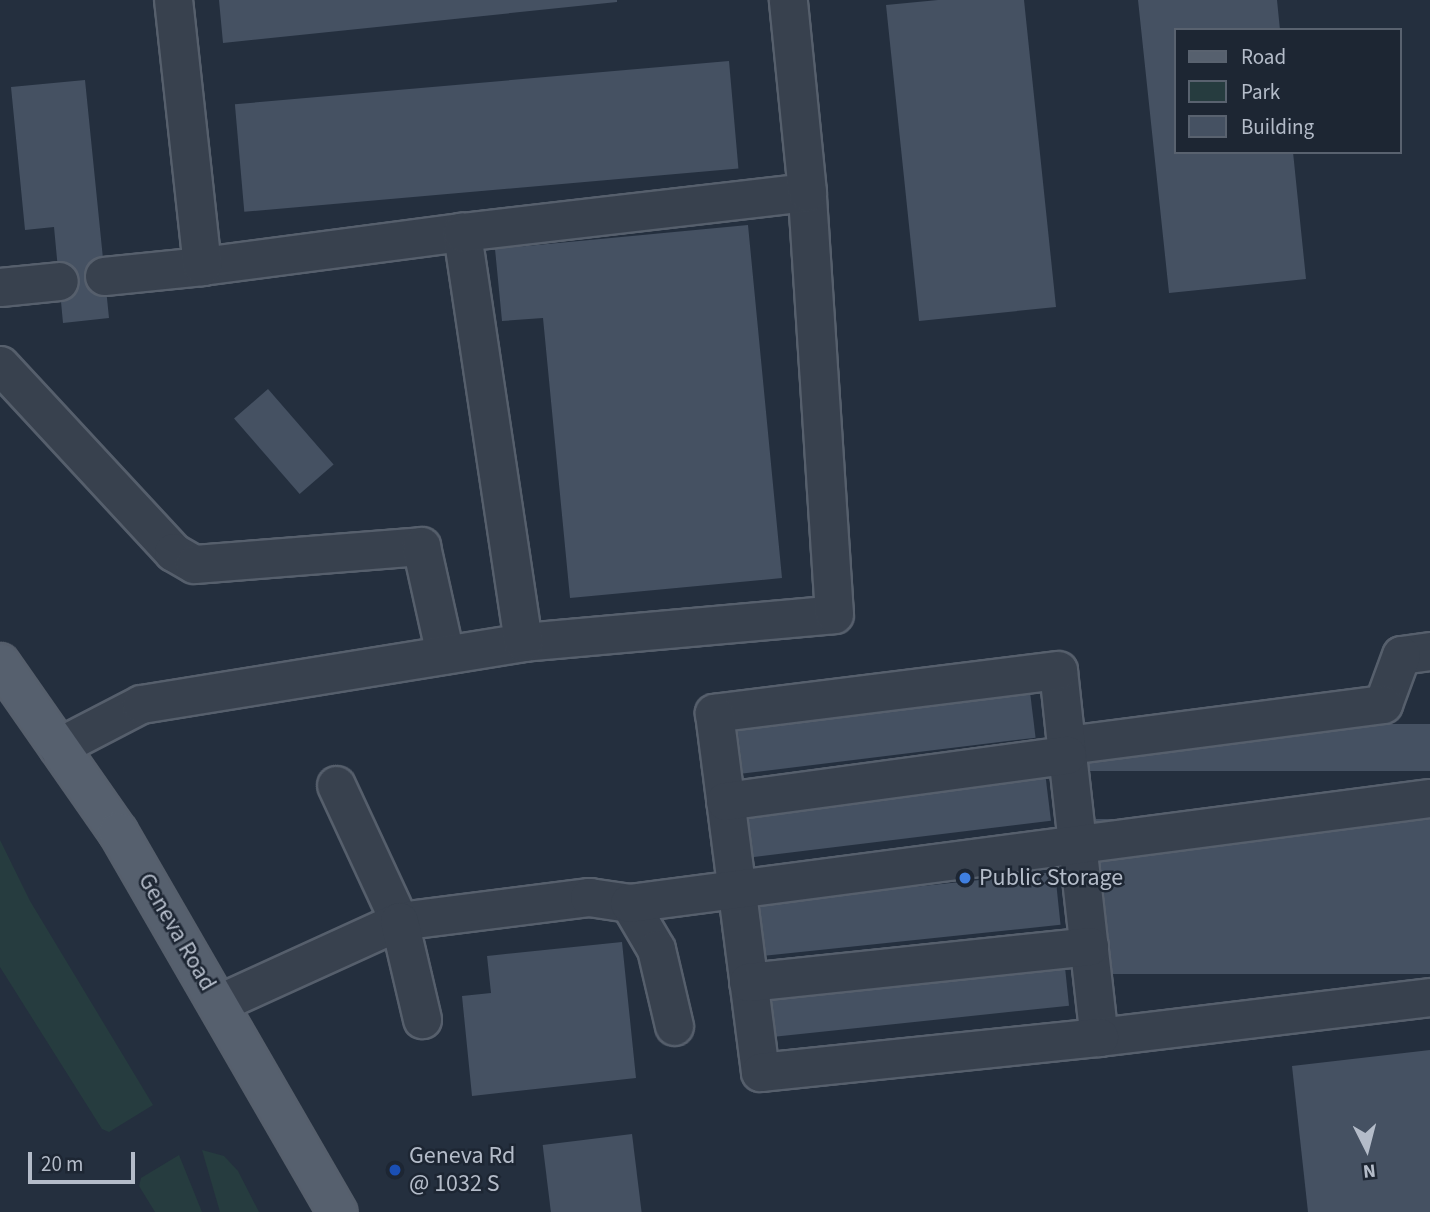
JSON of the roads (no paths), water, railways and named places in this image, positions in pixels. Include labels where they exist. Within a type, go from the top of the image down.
[{"type":"main road","name":"Geneva Road","points":[[0,663],[118,832],[219,1003],[337,1212]]},
{"type":"lane","points":[[173,0],[202,266]]},
{"type":"lane","points":[[58,747],[141,704],[523,642],[834,614],[807,192],[788,0]]},
{"type":"lane","points":[[104,276],[807,192]]},
{"type":"lane","points":[[462,232],[523,642]]},
{"type":"lane","points":[[0,287],[59,281]]},
{"type":"lane","points":[[0,365],[173,552],[194,564],[421,546],[445,654]]},
{"type":"lane","points":[[725,801],[1382,704],[1401,654],[1430,651]]},
{"type":"lane","points":[[1099,1037],[1058,670],[714,713],[760,1072],[1099,1037],[1430,997]]},
{"type":"lane","points":[[336,785],[399,921],[422,1019]]},
{"type":"lane","points":[[219,1003],[399,921],[589,897],[629,903],[1430,798]]},
{"type":"lane","points":[[629,903],[656,949],[674,1026]]},
{"type":"lane","points":[[748,982],[1089,946]]},
{"type":"place","name":"Public Storage","points":[[965,878]]},
{"type":"place","name":"Geneva Rd @ 1032 S","points":[[395,1170]]}]
